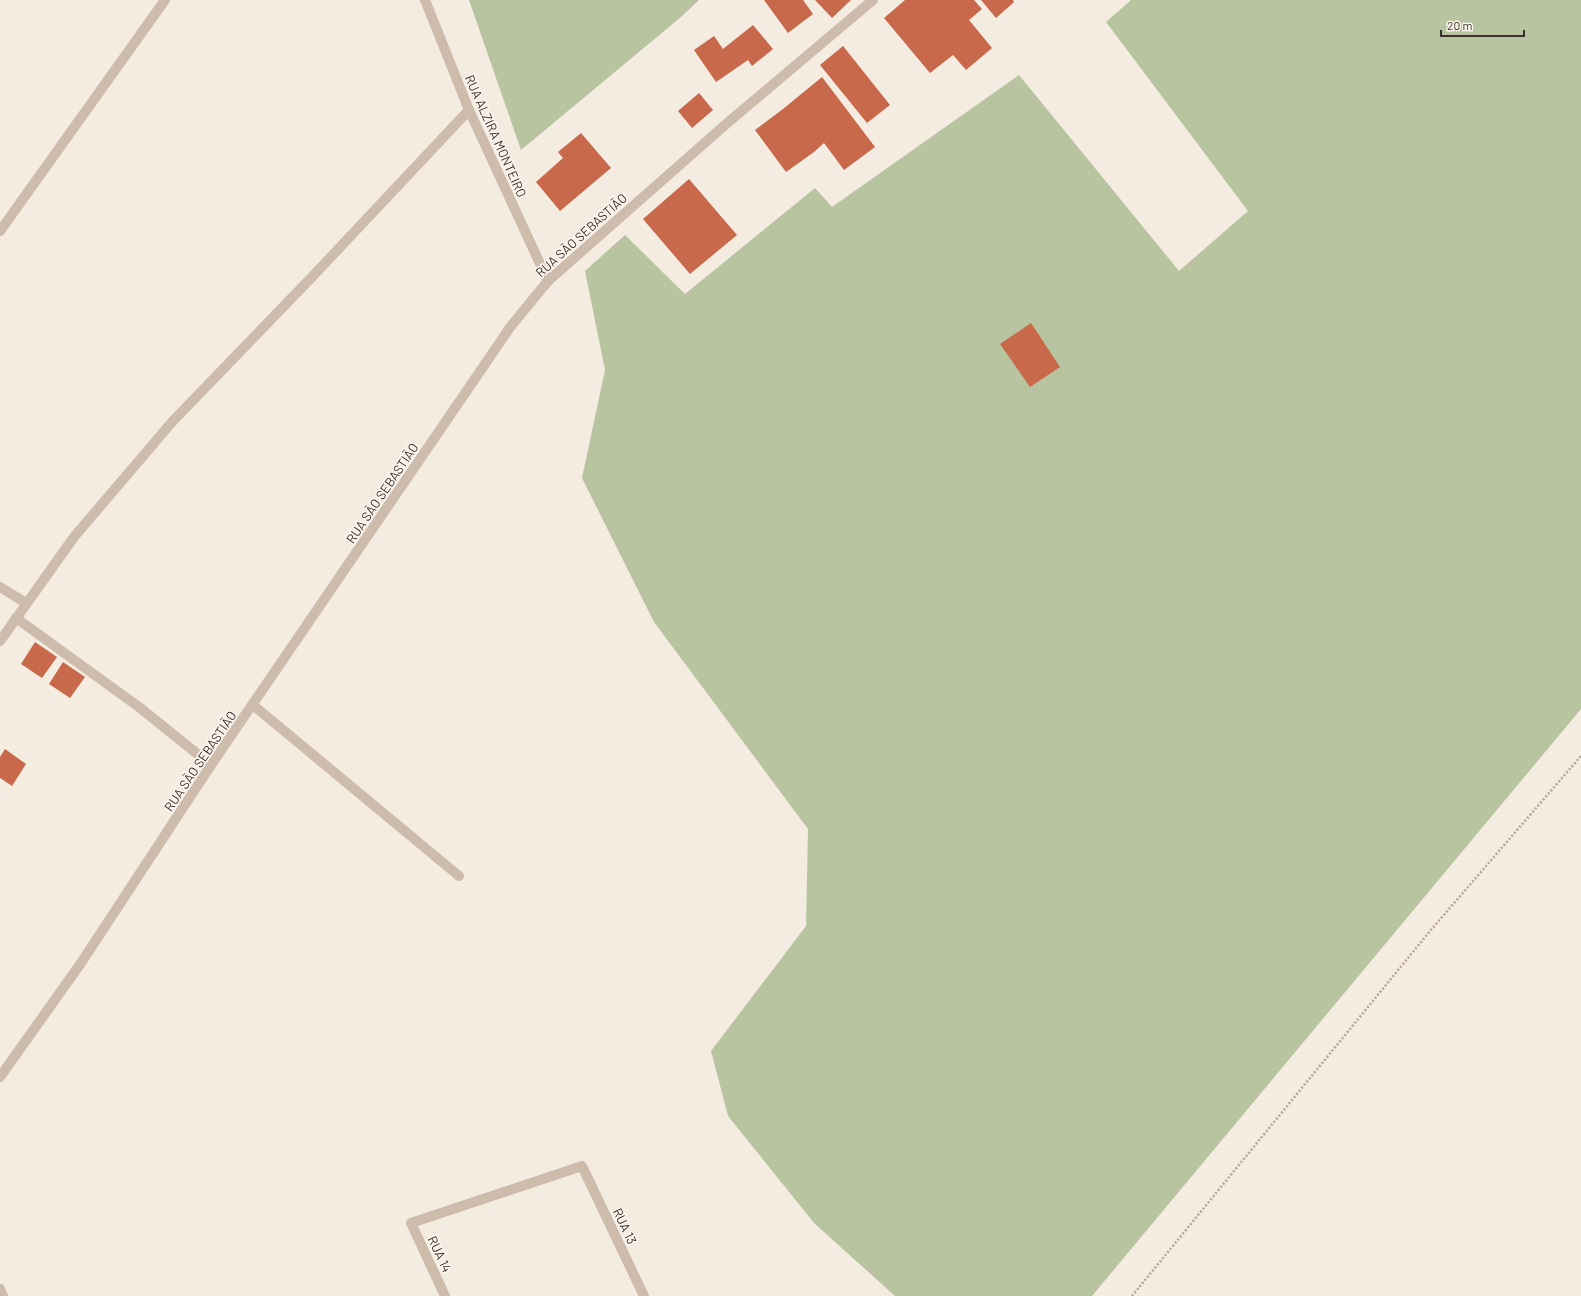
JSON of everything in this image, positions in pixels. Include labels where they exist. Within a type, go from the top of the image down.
[{"type":"street","points":[[0,231],[165,0]]},
{"type":"street","name":"RUA ALZIRA MONTEIRO","points":[[426,0],[469,110],[548,281]]},
{"type":"street","name":"RUA SÃO SEBASTIÃO","points":[[0,1077],[81,963],[212,765],[511,326],[548,281],[725,125],[873,0]]},
{"type":"street","points":[[0,641],[74,537],[172,422],[306,283],[469,110]]},
{"type":"street","points":[[0,587],[26,603]]},
{"type":"street","points":[[16,618],[139,707],[212,765]]},
{"type":"street","points":[[253,705],[459,876]]},
{"type":"street","name":"RUA 14","points":[[445,1296],[411,1223],[582,1166]]},
{"type":"street","name":"RUA 13","points":[[582,1166],[644,1296]]},
{"type":"street","points":[[0,1289],[3,1296]]},
{"type":"path","points":[[1132,1296],[1430,931],[1581,756]]},
{"type":"green space","points":[[469,0],[699,0],[681,17],[521,150]]},
{"type":"green space","points":[[1131,0],[1581,0],[1581,709],[1092,1296],[895,1296],[814,1223],[728,1116],[711,1051],[806,926],[808,829],[654,622],[582,478],[605,370],[585,271],[625,235],[685,294],[815,188],[832,207],[1019,75],[1179,271],[1248,211],[1106,22]]},
{"type":"building","points":[[764,0],[803,0],[813,14],[788,33]]},
{"type":"building","points":[[815,0],[851,0],[832,18]]},
{"type":"building","points":[[905,0],[974,0],[982,9],[969,20],[992,48],[966,70],[953,55],[930,73],[884,18]]},
{"type":"building","points":[[981,0],[1013,0],[1014,2],[996,18]]},
{"type":"building","points":[[753,25],[773,49],[752,66],[748,60],[716,82],[694,50],[714,36],[723,49]]},
{"type":"building","points":[[843,46],[890,105],[867,123],[820,65]]},
{"type":"building","points":[[822,77],[875,147],[844,170],[824,143],[786,172],[755,130]]},
{"type":"building","points":[[699,93],[713,110],[692,128],[678,111]]},
{"type":"building","points":[[581,133],[611,168],[560,211],[536,182],[563,158],[558,152]]},
{"type":"building","points":[[689,179],[737,235],[690,274],[643,219]]},
{"type":"building","points":[[1031,323],[1060,367],[1030,387],[1000,344]]},
{"type":"building","points":[[35,642],[57,657],[42,678],[21,664]]},
{"type":"building","points":[[63,662],[85,677],[70,698],[49,684]]},
{"type":"building","points":[[5,749],[26,764],[12,786],[0,778],[0,757]]}]
